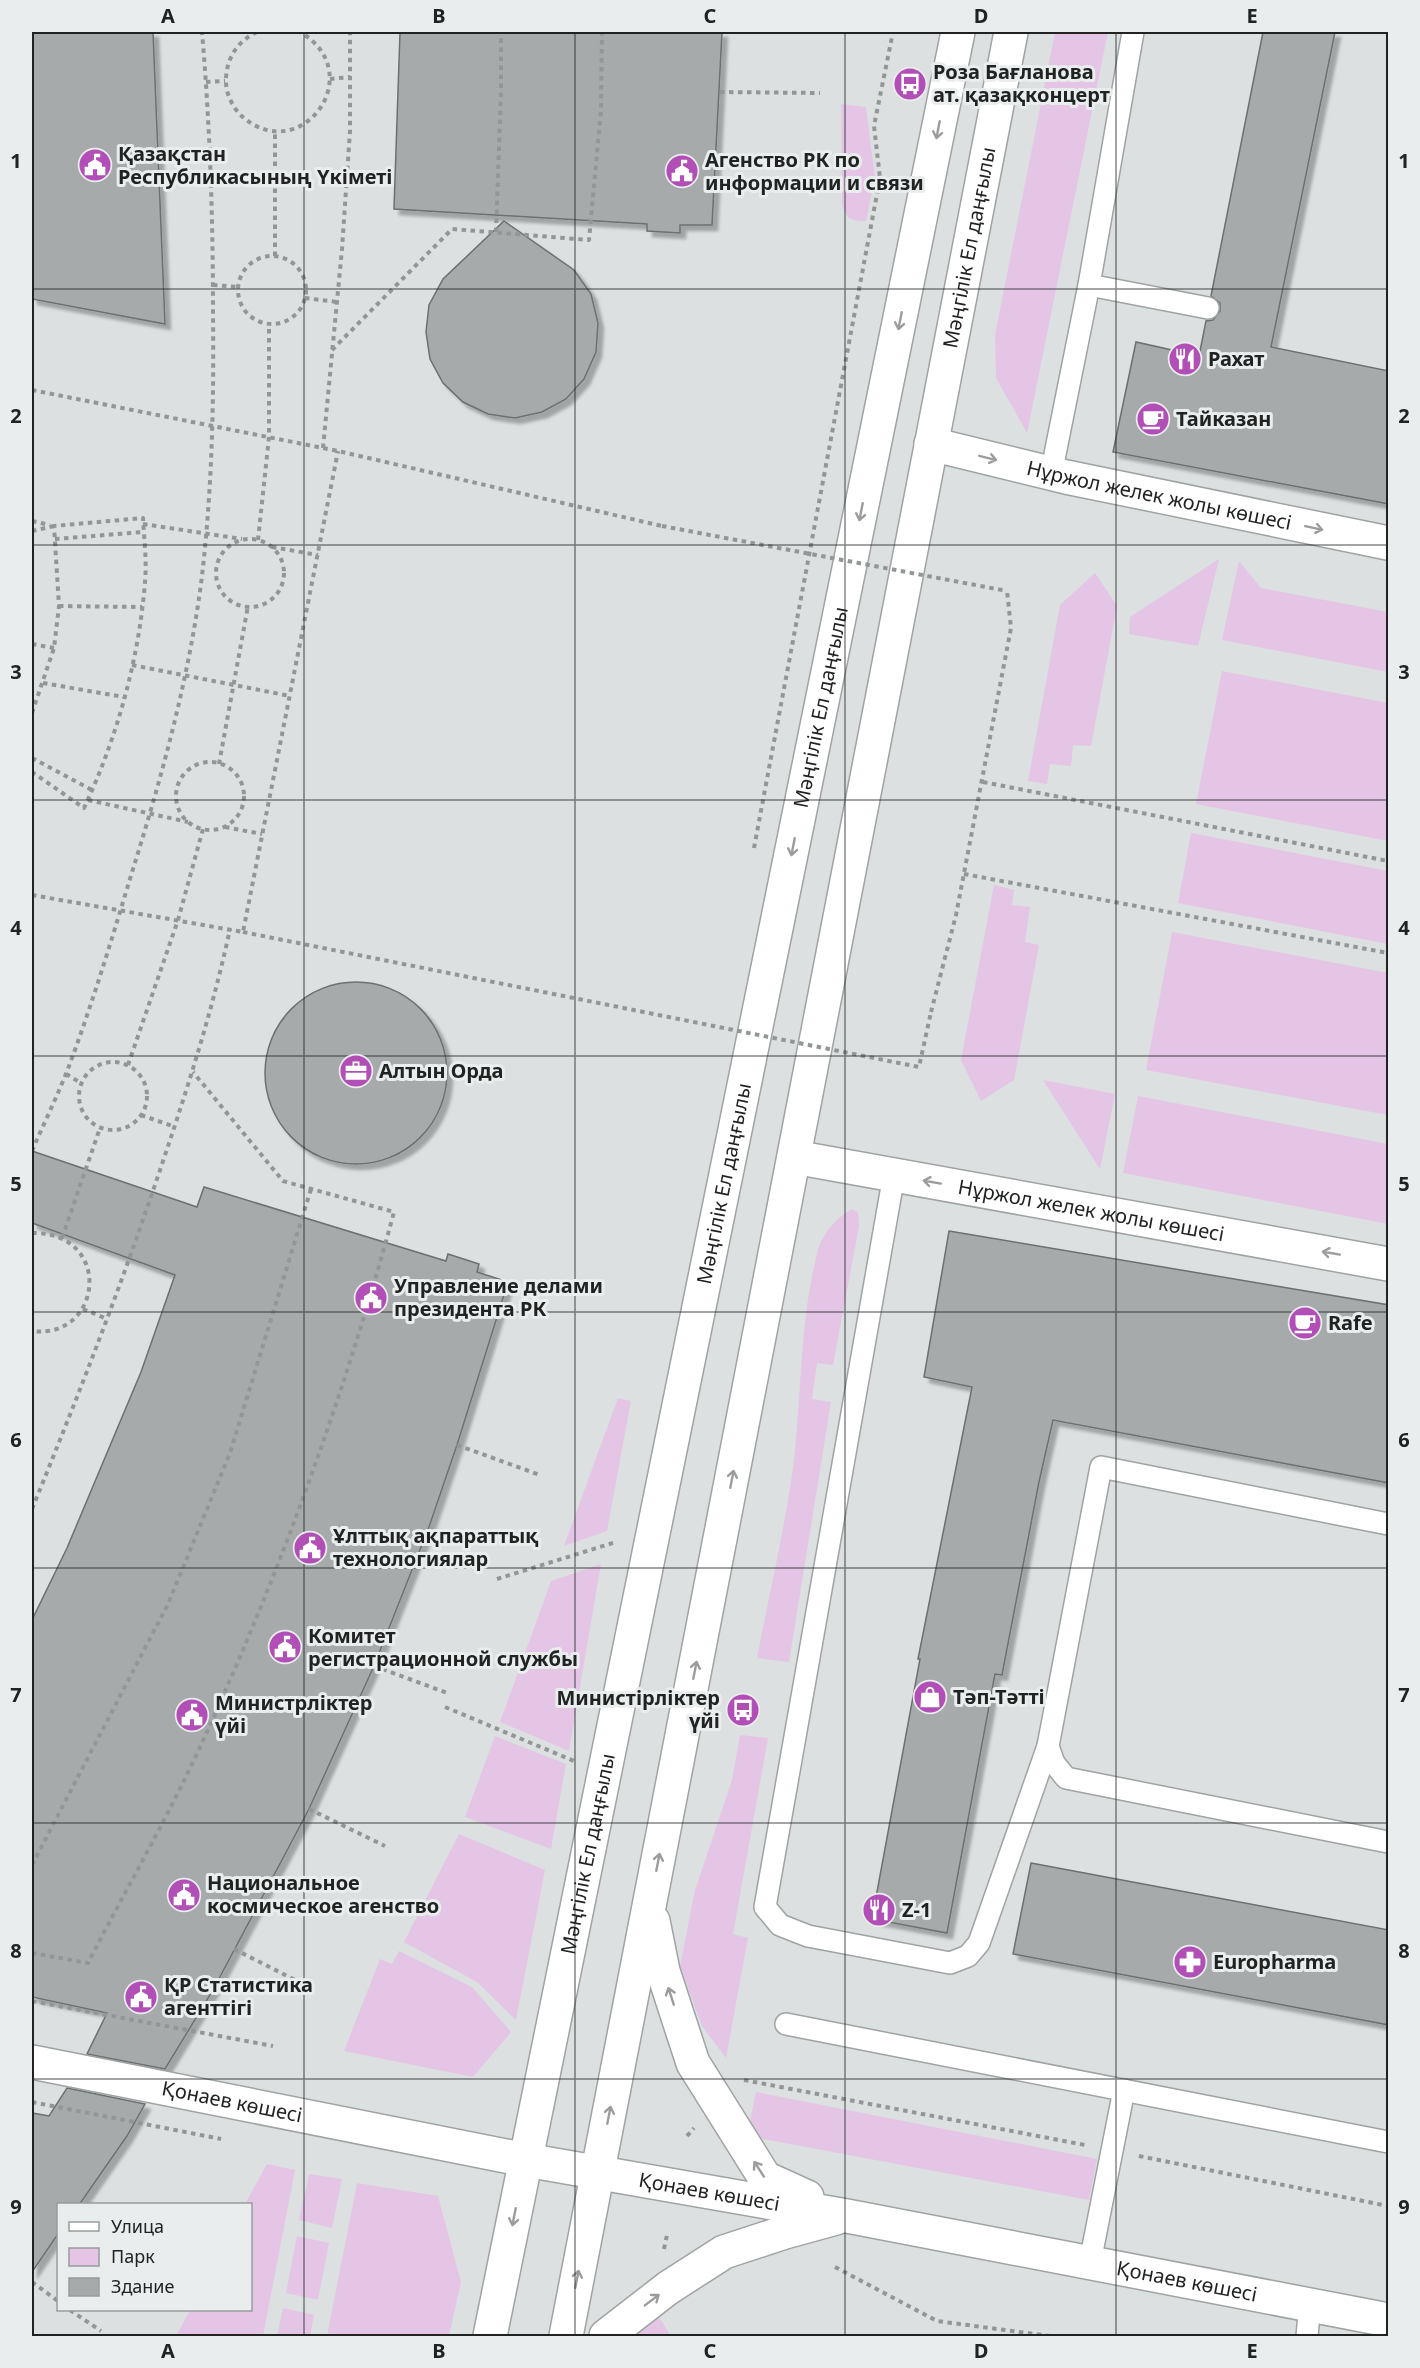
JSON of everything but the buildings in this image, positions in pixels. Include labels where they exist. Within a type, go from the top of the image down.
[{"type":"main road","name":"Мәңгілік Ел даңғылы","points":[[490,2337],[958,32]]},
{"type":"main road","name":"Мәңгілік Ел даңғылы","points":[[566,2337],[1011,32]]},
{"type":"main road","name":"Нұржол желек жолы көшесі","points":[[931,444],[1051,474],[1389,543]]},
{"type":"main road","name":"Нұржол желек жолы көшесі","points":[[794,1156],[1389,1264]]},
{"type":"main road","points":[[650,1905],[663,1971],[693,2063],[719,2106],[765,2178],[847,2216]]},
{"type":"main road","name":"Қонаев көшесі","points":[[32,2062],[526,2160],[847,2216],[1389,2320]]},
{"type":"main road","points":[[606,2337],[668,2288],[724,2252],[785,2232],[847,2216]]},
{"type":"lane","points":[[1051,474],[1089,285],[1133,32]]},
{"type":"lane","points":[[1089,285],[1208,308]]},
{"type":"lane","points":[[894,1175],[765,1907],[780,1925],[807,1936],[950,1963],[968,1956],[979,1943],[1048,1746],[1101,1467],[1389,1524]]},
{"type":"lane","points":[[1048,1746],[1054,1763],[1066,1778],[1389,1842]]},
{"type":"lane","points":[[786,2024],[1389,2142]]},
{"type":"lane","points":[[1090,2262],[1124,2090]]},
{"type":"lane","points":[[1307,2337],[1310,2304]]},
{"type":"path","points":[[32,1151],[66,1074],[110,945],[153,802],[175,720],[200,585],[210,475],[213,285],[206,82],[202,32]]},
{"type":"path","points":[[257,32],[248,36],[236,48],[228,64],[225,81],[229,98],[238,113],[252,124],[275,131],[286,131],[302,126],[316,115],[326,101],[330,68],[324,52],[312,39],[300,32]]},
{"type":"path","points":[[322,448],[337,302],[350,132],[350,32]]},
{"type":"path","points":[[496,232],[501,32]]},
{"type":"path","points":[[332,350],[452,229],[589,240],[601,110],[602,32]]},
{"type":"path","points":[[330,79],[350,77]]},
{"type":"path","points":[[206,82],[225,81]]},
{"type":"path","points":[[720,92],[820,93]]},
{"type":"path","points":[[275,131],[275,256]]},
{"type":"path","points":[[275,256],[286,259],[296,266],[303,275],[306,287],[305,298],[300,309],[292,317],[269,324],[250,316],[239,298],[238,287],[240,277],[254,261],[275,256]]},
{"type":"path","points":[[213,285],[238,287]]},
{"type":"path","points":[[305,298],[337,302]]},
{"type":"path","points":[[258,540],[269,438],[269,324]]},
{"type":"path","points":[[32,390],[338,451],[662,526],[1007,591],[1011,628],[964,874],[919,1067],[230,929],[32,895]]},
{"type":"path","points":[[243,932],[338,451]]},
{"type":"path","points":[[32,531],[54,526],[142,518],[145,580],[136,649],[124,697],[84,808],[32,772]]},
{"type":"path","points":[[32,521],[54,526]]},
{"type":"path","points":[[143,524],[258,540],[272,547],[318,555]]},
{"type":"path","points":[[32,713],[54,648],[59,606],[54,526]]},
{"type":"path","points":[[55,539],[143,532]]},
{"type":"path","points":[[243,539],[225,550],[216,570],[221,591],[237,604],[260,605],[270,600],[278,592],[283,581],[284,569],[281,558],[272,547]]},
{"type":"path","points":[[59,606],[142,607]]},
{"type":"path","points":[[219,764],[248,606]]},
{"type":"path","points":[[32,644],[54,648]]},
{"type":"path","points":[[132,665],[290,696]]},
{"type":"path","points":[[43,683],[124,697]]},
{"type":"path","points":[[32,758],[92,790]]},
{"type":"path","points":[[88,800],[188,822],[203,829],[224,826],[230,824],[238,815],[243,804],[244,793],[241,781],[234,771],[219,764],[203,763],[193,767],[179,783],[177,804],[188,822]]},
{"type":"path","points":[[983,782],[1389,861]]},
{"type":"path","points":[[224,826],[262,834]]},
{"type":"path","points":[[128,1065],[178,920],[203,829]]},
{"type":"path","points":[[964,874],[1389,953]]},
{"type":"path","points":[[32,1509],[135,1246],[193,1072],[230,929]]},
{"type":"path","points":[[105,1062],[128,1065],[144,1082],[147,1093],[146,1105],[133,1124],[122,1129],[100,1128],[84,1114],[79,1093],[81,1083],[95,1066],[105,1062]]},
{"type":"path","points":[[32,1953],[88,1963],[200,1746],[276,1570],[345,1380],[394,1212],[283,1181],[193,1072]]},
{"type":"path","points":[[66,1074],[81,1083]]},
{"type":"path","points":[[141,1115],[175,1126]]},
{"type":"path","points":[[62,1238],[100,1128]]},
{"type":"path","points":[[32,1865],[173,1594],[231,1453],[311,1189]]},
{"type":"path","points":[[32,1233],[46,1233],[62,1238],[75,1247],[85,1261],[89,1277],[89,1293],[83,1309],[72,1321],[58,1329],[42,1333],[32,1331]]},
{"type":"path","points":[[83,1309],[107,1319]]},
{"type":"path","points":[[457,1445],[540,1474]]},
{"type":"path","points":[[497,1579],[622,1540]]},
{"type":"path","points":[[374,1666],[450,1694]]},
{"type":"path","points":[[445,1707],[580,1764]]},
{"type":"path","points":[[309,1809],[385,1846]]},
{"type":"path","points":[[234,1949],[307,1986]]},
{"type":"path","points":[[32,2001],[273,2046]]},
{"type":"path","points":[[737,2078],[1389,2206]]},
{"type":"path","points":[[32,2102],[221,2139]]},
{"type":"path","points":[[835,2267],[937,2320],[1050,2337]]},
{"type":"path","points":[[32,2282],[57,2300]]},
{"type":"path","points":[[71,2311],[101,2331]]},
{"type":"green space","points":[[1055,32],[1108,32],[1027,433],[996,378],[995,335]]},
{"type":"green space","points":[[841,104],[866,107],[875,178],[866,221],[850,218],[845,213],[842,204]]},
{"type":"green space","points":[[1219,559],[1198,646],[1129,634],[1130,617]]},
{"type":"green space","points":[[1239,561],[1261,588],[1388,612],[1388,672],[1222,640]]},
{"type":"green space","points":[[1095,573],[1117,606],[1091,746],[1073,745],[1071,766],[1050,764],[1047,784],[1028,781],[1060,605]]},
{"type":"green space","points":[[1222,671],[1388,703],[1388,841],[1196,804]]},
{"type":"green space","points":[[1191,833],[1388,871],[1388,944],[1178,903]]},
{"type":"green space","points":[[994,885],[1014,890],[1012,905],[1030,907],[1025,942],[1039,945],[1014,1080],[981,1101],[961,1060]]},
{"type":"green space","points":[[1172,932],[1388,973],[1388,1115],[1146,1070]]},
{"type":"green space","points":[[1043,1080],[1115,1094],[1100,1169]]},
{"type":"green space","points":[[1138,1096],[1388,1144],[1388,1224],[1123,1173]]},
{"type":"green space","points":[[852,1209],[858,1212],[859,1226],[833,1365],[817,1363],[812,1399],[831,1402],[789,1662],[757,1658],[793,1468],[804,1332],[812,1277],[823,1238],[836,1221]]},
{"type":"green space","points":[[618,1398],[631,1401],[607,1531],[564,1546]]},
{"type":"green space","points":[[601,1564],[569,1751],[500,1722],[551,1581]]},
{"type":"green space","points":[[740,1735],[768,1738],[733,1934],[748,1938],[726,2058],[702,2026],[680,1966],[695,1890],[732,1780]]},
{"type":"green space","points":[[495,1736],[566,1764],[551,1849],[465,1817]]},
{"type":"green space","points":[[459,1834],[545,1870],[516,2020],[477,1982],[404,1942]]},
{"type":"green space","points":[[399,1951],[472,1987],[511,2032],[473,2077],[344,2051],[380,1959],[392,1964]]},
{"type":"green space","points":[[756,2092],[1097,2159],[1089,2200],[747,2136]]},
{"type":"green space","points":[[267,2164],[295,2170],[263,2336],[176,2336],[189,2311],[252,2311],[252,2203],[246,2203]]},
{"type":"green space","points":[[309,2174],[342,2179],[332,2228],[299,2220]]},
{"type":"green space","points":[[357,2183],[438,2196],[461,2282],[449,2336],[327,2336]]},
{"type":"green space","points":[[297,2236],[329,2243],[318,2300],[286,2293]]},
{"type":"green space","points":[[645,2296],[671,2336],[626,2336]]},
{"type":"green space","points":[[283,2308],[314,2315],[310,2336],[277,2336]]},
{"type":"place","name":"Роза Бағланова ат. қазақконцерт","points":[[910,84]]},
{"type":"place","name":"Қазақстан Республикасының Үкіметі","points":[[95,165]]},
{"type":"place","name":"Агенство РК по информации и связи","points":[[682,171]]},
{"type":"place","name":"Рахат","points":[[1185,359]]},
{"type":"place","name":"Тайказан","points":[[1153,419]]},
{"type":"place","name":"Алтын Орда","points":[[356,1071]]},
{"type":"place","name":"Управление делами президента РК","points":[[371,1298]]},
{"type":"place","name":"Rafe","points":[[1305,1323]]},
{"type":"place","name":"Ұлттық ақпараттық технологиялар","points":[[310,1548]]},
{"type":"place","name":"Комитет регистрационной службы","points":[[285,1647]]},
{"type":"place","name":"Тәп-Тәтті","points":[[930,1697]]},
{"type":"place","name":"Министірліктер үйі","points":[[743,1710]]},
{"type":"place","name":"Министрліктер үйі","points":[[192,1715]]},
{"type":"place","name":"Национальное космическое агенство","points":[[184,1895]]},
{"type":"place","name":"Z-1","points":[[879,1910]]},
{"type":"place","name":"Europharma","points":[[1190,1962]]},
{"type":"place","name":"ҚР Статистика агенттігі","points":[[141,1997]]}]
